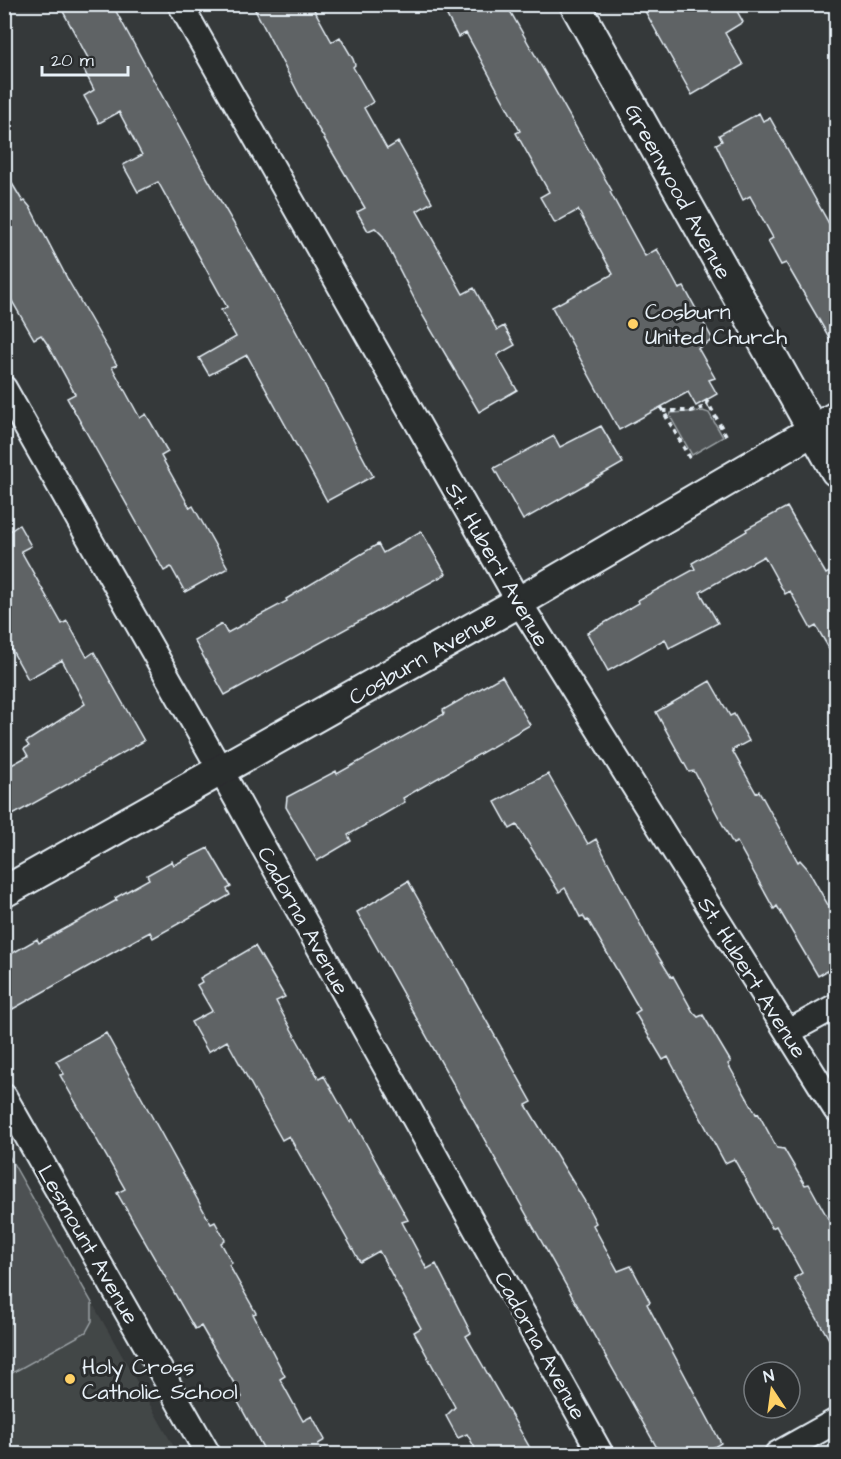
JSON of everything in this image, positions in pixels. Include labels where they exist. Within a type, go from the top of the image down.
[{"type":"street","name":"St. Hubert Avenue","points":[[180,4],[519,602],[837,1110]]},
{"type":"street","name":"Greenwood Avenue","points":[[575,4],[825,424],[837,471]]},
{"type":"street","name":"Cadorna Avenue","points":[[4,388],[221,771],[601,1455]]},
{"type":"street","name":"Cosburn Avenue","points":[[4,892],[519,602],[825,424]]},
{"type":"street","points":[[788,1032],[837,1006]]},
{"type":"street","name":"Lesmount Avenue","points":[[4,1096],[208,1455]]},
{"type":"street","points":[[777,1455],[815,1446],[837,1421]]},
{"type":"path","points":[[706,400],[728,439]]},
{"type":"path","points":[[691,460],[662,409],[691,411],[710,406]]},
{"type":"shaded area","points":[[703,411],[709,413],[723,437],[692,455],[670,416],[671,413]]},
{"type":"shaded area","points":[[5,1149],[92,1303],[92,1321],[86,1332],[5,1377]]},
{"type":"shaded area","name":"Holy Cross Catholic School","points":[[11,1160],[178,1454],[5,1454],[4,1164]]},
{"type":"building","points":[[59,4],[112,4],[202,169],[292,324],[373,476],[327,501],[247,355],[209,375],[199,358],[236,337],[221,310],[227,307],[158,182],[138,192],[123,165],[142,155],[119,112],[99,123],[84,96],[94,90],[81,64],[89,60]]},
{"type":"building","points":[[252,4],[311,4],[332,42],[340,37],[353,59],[355,65],[353,67],[373,102],[364,108],[387,149],[398,142],[432,202],[417,211],[463,294],[474,288],[497,330],[504,326],[515,345],[497,355],[517,390],[479,412],[423,316],[382,235],[375,228],[368,231],[357,212],[365,208],[304,104]]},
{"type":"building","points":[[441,4],[506,4],[612,191],[610,192],[645,256],[657,249],[679,289],[684,287],[713,340],[698,348],[715,378],[709,380],[717,394],[696,406],[688,392],[619,430],[552,307],[613,274],[578,210],[555,223],[540,197],[549,192],[516,133],[520,131],[466,33],[458,37]]},
{"type":"building","points":[[641,4],[733,4],[743,22],[725,33],[743,65],[692,95]]},
{"type":"building","points":[[759,113],[763,121],[770,118],[837,238],[837,351],[786,263],[781,265],[768,241],[773,238],[750,196],[743,200],[716,144],[722,141],[719,135]]},
{"type":"building","points":[[4,170],[23,202],[25,201],[30,207],[68,280],[117,365],[112,367],[140,418],[146,414],[168,452],[161,456],[190,508],[193,506],[228,568],[185,592],[171,567],[164,571],[67,398],[75,394],[48,345],[41,335],[34,339],[4,287]]},
{"type":"building","points":[[601,426],[623,463],[523,520],[494,468],[554,436],[560,447]]},
{"type":"building","points":[[787,507],[826,574],[837,568],[837,662],[816,626],[811,629],[790,591],[785,594],[764,556],[700,592],[718,623],[669,648],[665,639],[608,671],[587,633],[639,603],[638,600],[695,569],[692,563],[747,531],[746,529]]},
{"type":"building","points":[[4,521],[10,531],[19,525],[31,546],[21,551],[62,624],[67,621],[87,657],[94,652],[144,741],[4,820],[4,769],[28,756],[24,749],[29,746],[26,742],[85,704],[62,660],[28,679],[4,636]]},
{"type":"building","points":[[421,531],[446,574],[225,695],[194,640],[222,624],[227,633],[287,601],[286,599],[378,544],[383,553]]},
{"type":"building","points":[[502,676],[530,725],[403,798],[405,802],[348,835],[351,841],[317,861],[286,807],[287,797],[336,771],[337,774],[444,714],[443,710]]},
{"type":"building","points":[[710,681],[730,716],[734,714],[749,741],[732,750],[756,793],[759,791],[798,862],[800,860],[807,868],[837,921],[837,965],[818,976],[777,906],[774,909],[737,842],[733,844],[694,771],[689,772],[656,712]]},
{"type":"building","points":[[548,774],[588,844],[596,839],[650,943],[671,977],[673,976],[693,1012],[698,1017],[703,1015],[731,1062],[728,1064],[756,1114],[758,1113],[777,1148],[784,1149],[805,1185],[809,1184],[837,1235],[837,1353],[794,1278],[802,1273],[776,1226],[772,1228],[734,1159],[725,1163],[668,1057],[663,1060],[635,1013],[640,1010],[588,920],[586,921],[583,916],[580,917],[565,888],[559,892],[517,825],[510,829],[495,802]]},
{"type":"building","points":[[208,848],[231,887],[227,889],[230,895],[153,938],[150,932],[4,1014],[4,958],[37,939],[39,943],[117,900],[115,898],[149,879],[147,875],[172,861],[174,865]]},
{"type":"building","points":[[408,881],[532,1102],[526,1105],[584,1200],[596,1223],[593,1225],[618,1271],[631,1266],[650,1302],[647,1304],[721,1443],[701,1455],[661,1455],[357,912]]},
{"type":"building","points":[[255,946],[285,997],[276,1001],[281,1011],[319,1079],[324,1076],[350,1122],[353,1120],[408,1220],[402,1222],[427,1269],[436,1264],[471,1333],[466,1336],[534,1455],[479,1455],[467,1434],[458,1438],[446,1416],[455,1407],[414,1332],[421,1328],[379,1251],[360,1262],[289,1136],[282,1140],[227,1041],[208,1052],[191,1022],[212,1011],[197,985],[202,982],[200,978]]},
{"type":"building","points":[[106,1033],[211,1224],[215,1222],[225,1240],[221,1243],[232,1263],[229,1265],[256,1313],[253,1314],[285,1376],[280,1379],[303,1421],[312,1416],[325,1440],[318,1444],[323,1455],[267,1455],[237,1400],[242,1397],[201,1326],[195,1329],[117,1193],[125,1189],[60,1075],[64,1074],[56,1061]]},
{"type":"place","name":"Cosburn United Church","points":[[633,324]]},
{"type":"place","name":"Holy Cross Catholic School","points":[[70,1379]]}]
